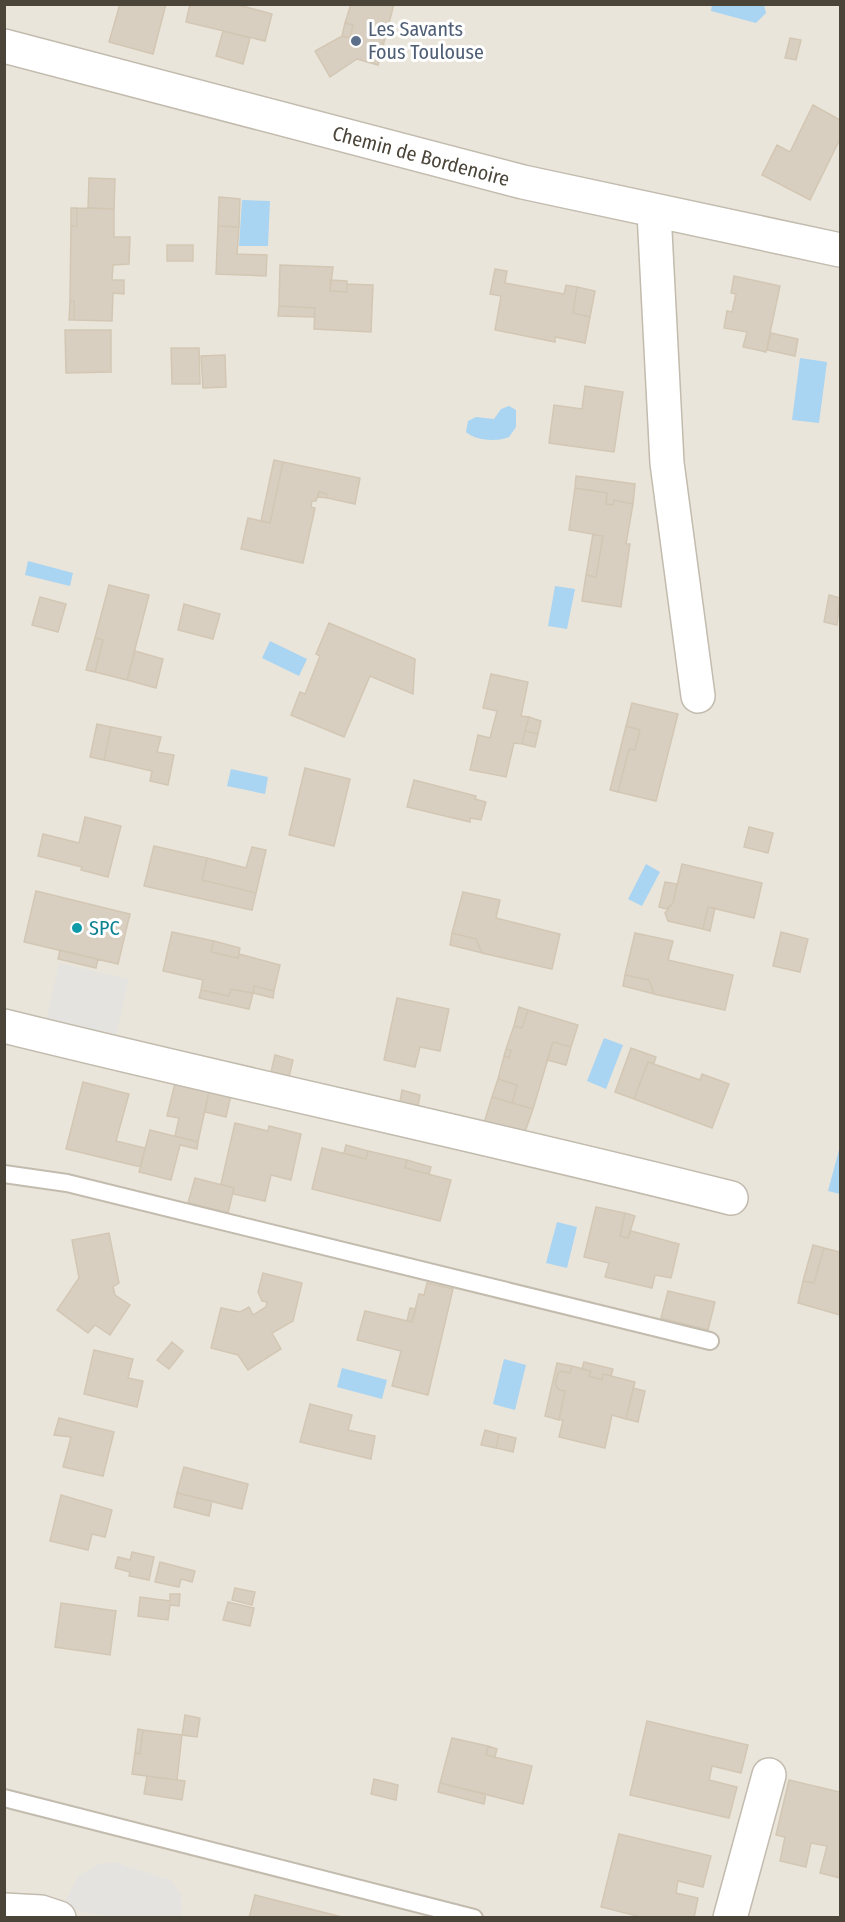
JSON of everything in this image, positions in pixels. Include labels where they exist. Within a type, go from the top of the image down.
[{"type":"street","name":"Chemin de Bordenoire","points":[[4,46],[523,182],[654,212],[840,250]]},
{"type":"street","points":[[654,212],[667,463],[698,696]]},
{"type":"street","points":[[4,1026],[399,1121],[560,1155],[731,1198]]},
{"type":"street","points":[[730,1917],[769,1775]]},
{"type":"street","points":[[4,1910],[41,1912],[59,1917]]},
{"type":"lane","points":[[4,1174],[66,1183],[710,1341]]},
{"type":"lane","points":[[4,1798],[474,1917]]},
{"type":"shaded area","points":[[5,5],[840,5],[840,1917],[5,1917]]},
{"type":"shaded area","points":[[59,963],[129,979],[116,1035],[46,1020]]},
{"type":"shaded area","points":[[114,1862],[171,1880],[181,1895],[182,1917],[109,1917],[62,1907],[79,1875],[100,1864]]},
{"type":"water","points":[[712,5],[764,5],[766,13],[756,23],[711,11]]},
{"type":"water","points":[[242,200],[270,201],[268,246],[239,246]]},
{"type":"water","points":[[800,358],[827,362],[819,423],[792,420]]},
{"type":"water","points":[[509,406],[516,410],[516,427],[509,437],[487,440],[466,432],[468,421],[476,417],[494,419],[501,409]]},
{"type":"water","points":[[28,561],[73,573],[70,586],[25,575]]},
{"type":"water","points":[[555,586],[575,589],[567,629],[548,626]]},
{"type":"water","points":[[270,641],[307,659],[299,676],[262,658]]},
{"type":"water","points":[[231,769],[268,777],[265,794],[227,786]]},
{"type":"water","points":[[646,864],[660,872],[642,906],[628,899]]},
{"type":"water","points":[[604,1038],[623,1045],[606,1089],[587,1081]]},
{"type":"water","points":[[840,1146],[840,1194],[828,1191]]},
{"type":"water","points":[[557,1222],[577,1227],[567,1268],[546,1263]]},
{"type":"water","points":[[504,1359],[526,1365],[515,1410],[493,1404]]},
{"type":"water","points":[[342,1368],[387,1380],[382,1399],[337,1387]]},
{"type":"building","points":[[120,4],[166,4],[153,54],[109,42]]},
{"type":"building","points":[[190,4],[235,4],[272,14],[265,41],[186,22]]},
{"type":"building","points":[[351,4],[394,4],[378,65],[357,59],[330,77],[315,51],[342,36],[350,38],[353,25],[345,23]]},
{"type":"building","points":[[345,23],[353,25],[350,38],[342,36]]},
{"type":"building","points":[[223,31],[250,38],[243,64],[216,56]]},
{"type":"building","points":[[790,38],[801,40],[796,60],[785,58]]},
{"type":"building","points":[[813,105],[840,120],[840,139],[810,200],[762,175],[777,145],[790,152]]},
{"type":"building","points":[[89,178],[115,179],[114,209],[88,208]]},
{"type":"building","points":[[219,197],[240,199],[239,227],[218,226]]},
{"type":"building","points":[[71,208],[77,208],[77,226],[71,226]]},
{"type":"building","points":[[77,208],[114,209],[114,237],[130,237],[129,264],[113,265],[112,280],[124,280],[124,294],[113,293],[112,321],[74,320],[74,301],[70,301],[71,226],[77,226]]},
{"type":"building","points":[[218,226],[239,227],[237,254],[267,255],[266,276],[216,274]]},
{"type":"building","points":[[167,245],[193,245],[193,261],[167,261]]},
{"type":"building","points":[[280,265],[333,267],[330,291],[347,292],[347,284],[373,285],[371,332],[314,329],[315,308],[279,306]]},
{"type":"building","points":[[495,269],[507,271],[505,283],[564,294],[566,285],[577,287],[573,313],[590,317],[585,343],[555,337],[555,342],[495,330],[501,296],[490,294]]},
{"type":"building","points":[[734,276],[780,286],[766,352],[743,347],[747,332],[724,328],[727,311],[732,312],[736,294],[731,293]]},
{"type":"building","points":[[330,280],[347,281],[347,292],[330,291]]},
{"type":"building","points":[[577,287],[595,291],[590,317],[573,313]]},
{"type":"building","points":[[70,301],[74,301],[74,320],[69,320]]},
{"type":"building","points":[[279,306],[315,308],[314,317],[278,316]]},
{"type":"building","points":[[65,330],[111,330],[111,372],[66,373]]},
{"type":"building","points":[[771,333],[798,339],[795,356],[767,350]]},
{"type":"building","points":[[171,348],[199,348],[200,384],[172,384]]},
{"type":"building","points":[[225,355],[226,387],[203,388],[201,356]]},
{"type":"building","points":[[585,386],[623,392],[614,452],[549,443],[554,405],[582,409]]},
{"type":"building","points":[[274,460],[283,462],[270,523],[261,521]]},
{"type":"building","points":[[283,462],[360,478],[355,504],[327,498],[327,494],[319,492],[316,501],[312,501],[311,507],[315,508],[303,563],[241,549],[248,518],[270,523]]},
{"type":"building","points":[[576,476],[635,484],[633,504],[614,500],[613,505],[606,504],[607,493],[575,488]]},
{"type":"building","points":[[575,488],[607,493],[606,504],[613,505],[614,500],[633,504],[626,544],[630,544],[621,607],[582,601],[586,575],[596,577],[603,536],[569,530]]},
{"type":"building","points":[[319,492],[327,494],[327,498],[318,497]]},
{"type":"building","points":[[593,534],[603,536],[596,577],[586,575]]},
{"type":"building","points":[[109,585],[149,595],[127,680],[95,672],[103,640],[95,638]]},
{"type":"building","points":[[829,595],[840,598],[837,625],[824,622]]},
{"type":"building","points":[[40,597],[66,604],[58,632],[32,625]]},
{"type":"building","points":[[184,604],[220,614],[213,639],[178,630]]},
{"type":"building","points":[[329,623],[415,659],[413,694],[370,676],[344,737],[291,715],[300,692],[305,694],[320,656],[316,654]]},
{"type":"building","points":[[95,638],[103,640],[95,672],[86,670]]},
{"type":"building","points":[[135,651],[163,659],[156,688],[127,680]]},
{"type":"building","points":[[491,674],[528,682],[521,716],[529,717],[522,744],[514,743],[506,777],[470,770],[478,735],[490,738],[497,711],[483,708]]},
{"type":"building","points":[[632,703],[678,714],[656,801],[618,792],[629,749],[635,750],[640,730],[626,726]]},
{"type":"building","points":[[529,717],[541,721],[538,734],[525,731]]},
{"type":"building","points":[[97,724],[111,727],[104,760],[90,757]]},
{"type":"building","points":[[626,726],[640,730],[635,750],[629,749],[618,792],[610,790]]},
{"type":"building","points":[[111,727],[161,737],[157,752],[174,755],[168,785],[150,781],[152,771],[104,760]]},
{"type":"building","points":[[525,731],[538,734],[535,747],[522,744]]},
{"type":"building","points":[[305,768],[350,779],[334,846],[289,835]]},
{"type":"building","points":[[414,780],[476,796],[475,799],[486,802],[481,820],[470,818],[470,822],[407,807]]},
{"type":"building","points":[[85,817],[121,826],[108,877],[81,870],[82,867],[38,856],[43,834],[79,843]]},
{"type":"building","points":[[749,827],[773,833],[768,853],[744,847]]},
{"type":"building","points":[[154,846],[207,858],[202,880],[256,893],[252,910],[144,886]]},
{"type":"building","points":[[252,847],[266,850],[256,893],[202,880],[207,858],[246,868]]},
{"type":"building","points":[[682,864],[762,883],[754,918],[708,907],[703,929],[668,921],[665,913],[673,903]]},
{"type":"building","points":[[665,882],[677,884],[673,903],[666,909],[659,907]]},
{"type":"building","name":"SPC","points":[[36,891],[130,914],[118,964],[24,942]]},
{"type":"building","points":[[463,892],[500,900],[496,918],[560,934],[552,969],[482,953],[476,939],[452,933]]},
{"type":"building","points":[[708,907],[715,908],[710,931],[703,929]]},
{"type":"building","points":[[172,932],[214,941],[211,952],[238,958],[239,954],[280,965],[274,991],[254,986],[253,993],[231,989],[229,996],[201,990],[203,980],[163,971]]},
{"type":"building","points":[[781,932],[808,939],[800,972],[773,966]]},
{"type":"building","points":[[452,933],[476,939],[482,953],[450,945]]},
{"type":"building","points":[[635,933],[673,941],[668,960],[733,975],[725,1010],[654,994],[649,980],[625,975]]},
{"type":"building","points":[[214,941],[240,948],[238,958],[211,952]]},
{"type":"building","points":[[60,950],[98,959],[96,968],[58,959]]},
{"type":"building","points":[[625,975],[649,980],[654,994],[623,986]]},
{"type":"building","points":[[254,986],[274,991],[273,998],[253,993]]},
{"type":"building","points":[[231,989],[253,993],[249,1009],[199,998],[201,990],[229,996]]},
{"type":"building","points":[[397,998],[449,1009],[440,1051],[420,1047],[415,1067],[384,1060]]},
{"type":"building","points":[[519,1007],[528,1010],[522,1028],[514,1026]]},
{"type":"building","points":[[528,1010],[578,1025],[571,1047],[553,1042],[533,1109],[512,1103],[517,1085],[498,1079],[504,1056],[509,1058],[511,1050],[506,1049],[514,1026],[522,1028]]},
{"type":"building","points":[[553,1042],[571,1047],[566,1065],[547,1060]]},
{"type":"building","points":[[631,1048],[656,1057],[654,1063],[648,1062],[634,1099],[615,1092]]},
{"type":"building","points":[[506,1049],[511,1050],[509,1058],[504,1056]]},
{"type":"building","points":[[275,1055],[293,1060],[289,1077],[271,1072]]},
{"type":"building","points":[[648,1062],[700,1080],[702,1074],[729,1084],[712,1128],[634,1099]]},
{"type":"building","points":[[176,1079],[210,1087],[198,1142],[175,1136],[179,1118],[167,1116]]},
{"type":"building","points":[[498,1079],[517,1085],[512,1103],[492,1097]]},
{"type":"building","points":[[83,1082],[129,1094],[116,1141],[145,1148],[141,1167],[66,1149]]},
{"type":"building","points":[[402,1090],[420,1095],[418,1106],[400,1102]]},
{"type":"building","points":[[209,1091],[231,1095],[226,1117],[205,1112]]},
{"type":"building","points":[[492,1097],[533,1109],[525,1132],[484,1123]]},
{"type":"building","points":[[235,1123],[268,1131],[269,1126],[301,1134],[291,1180],[271,1175],[265,1201],[233,1194],[234,1188],[221,1184]]},
{"type":"building","points":[[150,1130],[198,1142],[197,1149],[180,1145],[171,1180],[139,1172]]},
{"type":"building","points":[[346,1145],[368,1151],[366,1159],[344,1153]]},
{"type":"building","points":[[322,1148],[366,1159],[368,1151],[407,1160],[405,1168],[451,1180],[440,1221],[312,1189]]},
{"type":"building","points":[[407,1160],[431,1167],[429,1174],[405,1168]]},
{"type":"building","points":[[195,1178],[234,1188],[228,1213],[188,1203]]},
{"type":"building","points":[[596,1207],[625,1213],[620,1236],[628,1238],[631,1231],[679,1244],[671,1278],[655,1275],[652,1288],[605,1277],[609,1263],[584,1257]]},
{"type":"building","points":[[625,1213],[635,1216],[628,1238],[620,1236]]},
{"type":"building","points":[[109,1233],[119,1283],[113,1287],[115,1295],[130,1305],[110,1335],[95,1325],[88,1333],[57,1310],[79,1278],[72,1240]]},
{"type":"building","points":[[813,1245],[824,1248],[814,1283],[803,1281]]},
{"type":"building","points":[[824,1248],[840,1252],[840,1315],[798,1303],[803,1281],[814,1283]]},
{"type":"building","points":[[263,1273],[302,1283],[293,1321],[272,1333],[281,1349],[248,1370],[238,1355],[211,1348],[221,1308],[240,1312],[249,1307],[253,1315],[266,1307],[267,1302],[262,1301],[258,1292]]},
{"type":"building","points":[[427,1283],[453,1289],[428,1395],[392,1386],[401,1351],[357,1340],[365,1311],[412,1322],[419,1294],[424,1295]]},
{"type":"building","points":[[668,1291],[715,1302],[708,1330],[661,1318]]},
{"type":"building","points":[[410,1308],[416,1309],[412,1322],[407,1321]]},
{"type":"building","points":[[172,1342],[183,1351],[169,1369],[157,1360]]},
{"type":"building","points":[[94,1350],[133,1359],[128,1378],[143,1381],[137,1407],[84,1394]]},
{"type":"building","points":[[584,1362],[613,1369],[611,1376],[603,1374],[602,1380],[589,1376],[591,1371],[582,1369]]},
{"type":"building","points":[[557,1363],[572,1366],[570,1373],[562,1371],[558,1373],[555,1384],[559,1390],[565,1391],[559,1420],[545,1416]]},
{"type":"building","points":[[572,1366],[591,1371],[589,1376],[602,1380],[603,1374],[635,1382],[626,1419],[612,1415],[605,1448],[559,1437],[563,1420],[559,1420],[565,1391],[559,1390],[555,1384],[558,1373],[562,1371],[570,1373]]},
{"type":"building","points":[[633,1388],[645,1391],[638,1422],[626,1419]]},
{"type":"building","points":[[310,1404],[352,1415],[348,1430],[375,1436],[371,1459],[300,1442]]},
{"type":"building","points":[[59,1418],[114,1432],[103,1476],[63,1467],[71,1437],[54,1435]]},
{"type":"building","points":[[485,1430],[499,1434],[496,1448],[481,1445]]},
{"type":"building","points":[[499,1434],[516,1438],[513,1452],[496,1448]]},
{"type":"building","points":[[184,1467],[248,1484],[242,1509],[177,1493]]},
{"type":"building","points":[[177,1493],[212,1501],[209,1516],[174,1507]]},
{"type":"building","points":[[61,1495],[112,1510],[105,1537],[92,1534],[88,1550],[50,1541]]},
{"type":"building","points":[[132,1552],[154,1557],[149,1580],[129,1576],[130,1572],[115,1568],[118,1557],[130,1560]]},
{"type":"building","points":[[160,1562],[195,1571],[192,1582],[181,1579],[179,1587],[155,1582]]},
{"type":"building","points":[[235,1588],[255,1592],[252,1605],[232,1600]]},
{"type":"building","points":[[170,1594],[180,1594],[179,1606],[170,1605],[168,1620],[138,1616],[140,1597],[170,1601]]},
{"type":"building","points":[[228,1602],[254,1608],[250,1626],[223,1620]]},
{"type":"building","points":[[61,1603],[116,1611],[110,1655],[55,1647]]},
{"type":"building","points":[[185,1715],[200,1718],[197,1737],[182,1735]]},
{"type":"building","points":[[647,1721],[748,1745],[741,1773],[712,1766],[709,1780],[737,1787],[729,1818],[630,1795]]},
{"type":"building","points":[[138,1729],[143,1730],[140,1754],[135,1753]]},
{"type":"building","points":[[143,1730],[182,1735],[177,1780],[132,1774],[135,1753],[140,1754]]},
{"type":"building","points":[[452,1738],[488,1746],[486,1755],[532,1766],[523,1804],[440,1783]]},
{"type":"building","points":[[488,1746],[497,1749],[495,1757],[486,1755]]},
{"type":"building","points":[[147,1776],[185,1781],[182,1800],[144,1794]]},
{"type":"building","points":[[374,1779],[398,1785],[396,1800],[371,1794]]},
{"type":"building","points":[[789,1780],[840,1792],[840,1878],[820,1873],[827,1846],[811,1843],[806,1867],[780,1861],[785,1837],[776,1835]]},
{"type":"building","points":[[440,1783],[486,1794],[484,1804],[438,1792]]},
{"type":"building","points":[[619,1834],[711,1856],[703,1887],[678,1881],[676,1893],[698,1898],[694,1918],[645,1918],[601,1907]]},
{"type":"building","points":[[255,1895],[346,1918],[249,1918]]},
{"type":"place","name":"Les Savants Fous Toulouse","points":[[356,41]]},
{"type":"place","name":"SPC","points":[[77,928]]}]
